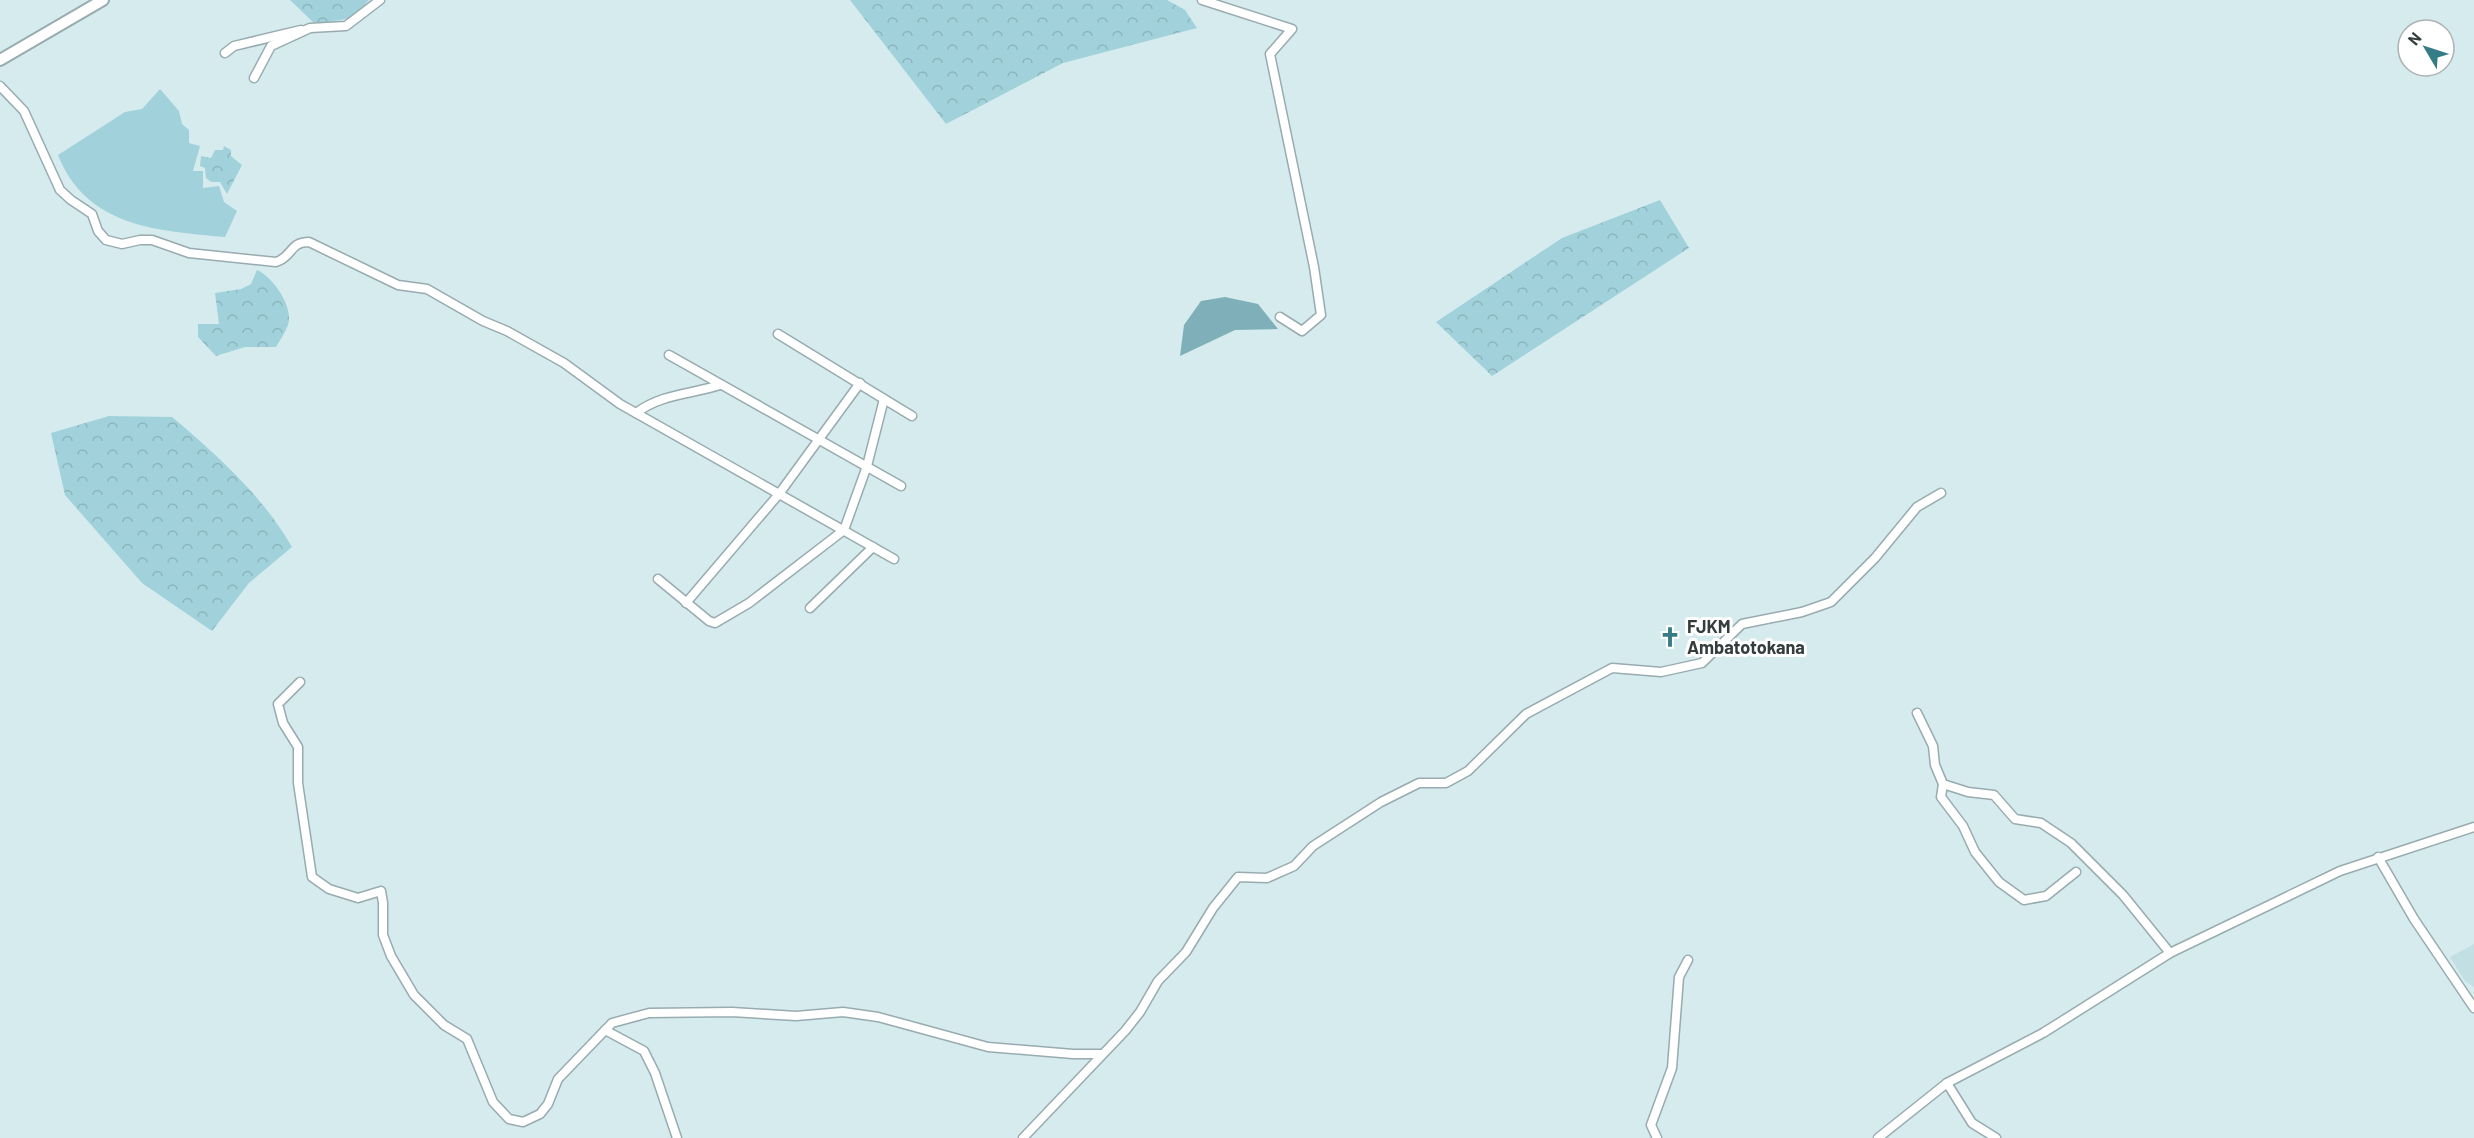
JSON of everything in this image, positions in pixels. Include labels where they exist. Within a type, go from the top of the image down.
[{"type":"street","points":[[0,60],[103,0]]},
{"type":"street","points":[[225,52],[234,46],[290,31],[346,26],[380,0]]},
{"type":"street","points":[[1202,0],[1292,30],[1270,54],[1314,267],[1321,315],[1302,331],[1280,317]]},
{"type":"street","points":[[254,78],[271,46],[310,28]]},
{"type":"street","points":[[0,86],[24,111],[60,190],[70,200],[92,214],[98,231],[106,240],[122,244],[152,240],[189,253],[276,262],[284,260],[293,247],[300,242],[309,242],[398,285],[427,289],[564,363],[620,404],[894,560]]},
{"type":"street","points":[[778,334],[912,417]]},
{"type":"street","points":[[669,355],[901,486]]},
{"type":"street","points":[[687,603],[779,494],[860,383]]},
{"type":"street","points":[[636,413],[647,405],[720,385]]},
{"type":"street","points":[[658,579],[708,621],[715,623],[749,603],[844,530],[867,466],[884,399]]},
{"type":"street","points":[[1023,1138],[1125,1031],[1140,1012],[1158,981],[1186,952],[1213,908],[1238,877],[1267,878],[1294,866],[1313,846],[1382,802],[1419,783],[1446,783],[1468,771],[1526,714],[1612,668],[1661,672],[1702,663],[1742,624],[1802,612],[1831,602],[1875,558],[1917,507],[1941,492]]},
{"type":"street","points":[[810,608],[873,547]]},
{"type":"street","points":[[300,682],[278,704],[283,723],[298,747],[298,783],[312,877],[329,889],[358,898],[381,891],[383,935],[391,956],[414,995],[444,1025],[467,1038],[493,1102],[509,1119],[523,1122],[540,1114],[548,1104],[558,1079],[612,1023],[649,1013],[732,1012],[796,1016],[843,1012],[878,1017],[988,1047],[1102,1054]]},
{"type":"street","points":[[1917,713],[1933,746],[1935,765],[1943,784],[1941,797],[1963,826],[1975,852],[1999,882],[2024,900],[2046,896],[2076,872]]},
{"type":"street","points":[[1943,784],[1968,792],[1994,795],[2015,819],[2042,823],[2071,843],[2123,895],[2170,953]]},
{"type":"street","points":[[1878,1138],[1947,1083],[2043,1033],[2170,953],[2340,871],[2474,827]]},
{"type":"street","points":[[2378,857],[2414,919],[2474,1008]]},
{"type":"street","points":[[1657,1138],[1651,1125],[1672,1068],[1679,977],[1688,960]]},
{"type":"street","points":[[605,1030],[644,1051],[655,1073],[678,1138]]},
{"type":"street","points":[[1947,1083],[1972,1123],[1996,1138]]},
{"type":"shaded area","points":[[1225,297],[1258,304],[1278,329],[1235,330],[1180,356],[1184,325],[1201,301]]},
{"type":"shaded area","points":[[2474,944],[2474,987],[2465,981],[2450,957]]},
{"type":"green space","points":[[290,0],[369,0],[352,18],[315,24]]},
{"type":"green space","points":[[850,0],[1167,0],[1185,10],[1197,28],[1063,63],[946,124]]},
{"type":"green space","points":[[160,89],[179,111],[182,124],[189,130],[189,143],[200,146],[193,171],[203,171],[203,188],[219,186],[224,202],[237,211],[225,237],[150,227],[127,221],[105,211],[86,197],[70,179],[58,155],[125,112],[142,109]]},
{"type":"green space","points":[[224,146],[231,150],[231,156],[242,165],[227,194],[220,182],[211,182],[206,178],[205,168],[200,166],[201,156],[211,158],[215,150],[223,150]]},
{"type":"green space","points":[[1660,200],[1689,248],[1492,376],[1436,322],[1562,238]]},
{"type":"green space","points":[[257,270],[269,279],[281,293],[288,310],[288,325],[276,347],[245,347],[216,356],[198,337],[198,324],[219,324],[215,293],[241,289],[251,284]]},
{"type":"green space","points":[[109,416],[172,417],[222,461],[253,493],[292,547],[249,583],[212,631],[142,583],[65,495],[51,433]]},
{"type":"place","name":"FJKM Ambatotokana","points":[[1670,637]]}]
